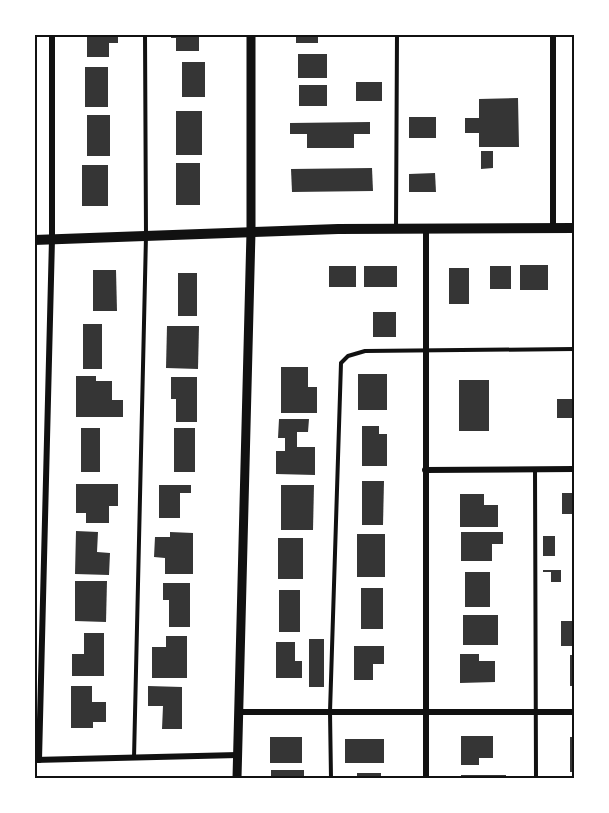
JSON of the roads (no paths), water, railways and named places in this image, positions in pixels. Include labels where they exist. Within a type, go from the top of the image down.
[{"type":"main road","points":[[34,240],[396,228],[574,228]]},
{"type":"street","points":[[52,34],[52,239],[37,760],[238,754]]},
{"type":"street","points":[[237,778],[251,232],[251,34]]},
{"type":"street","points":[[553,34],[553,228]]},
{"type":"street","points":[[426,228],[426,778]]},
{"type":"street","points":[[425,470],[574,469]]},
{"type":"street","points":[[239,712],[574,712]]},
{"type":"lane","points":[[134,758],[146,236],[145,34]]},
{"type":"lane","points":[[396,228],[397,34]]},
{"type":"lane","points":[[331,778],[330,712],[340,368],[344,359],[354,353],[426,350],[574,350]]},
{"type":"lane","points":[[535,469],[536,778]]}]
